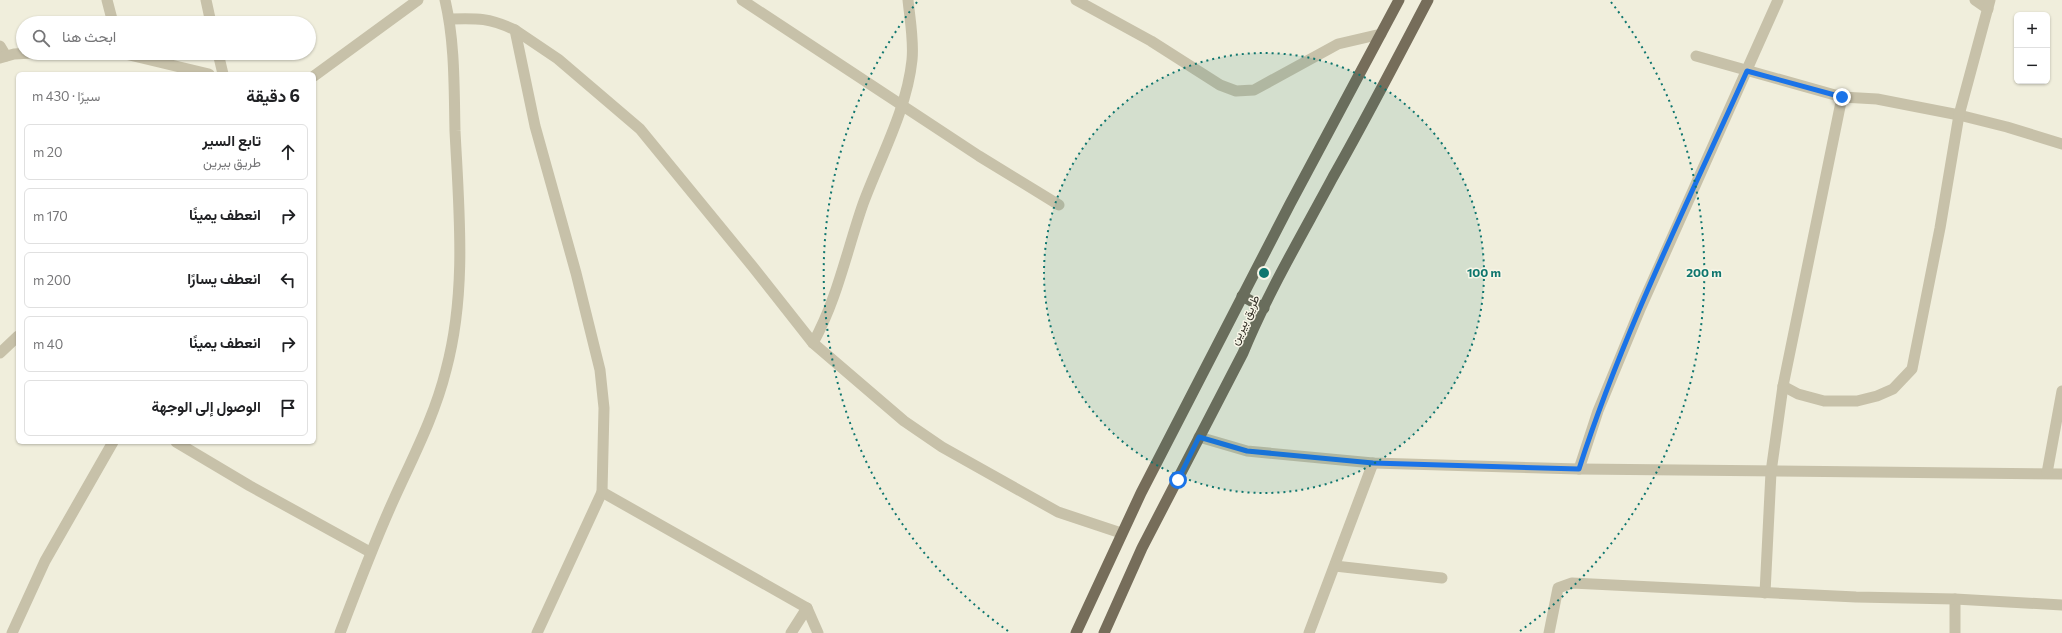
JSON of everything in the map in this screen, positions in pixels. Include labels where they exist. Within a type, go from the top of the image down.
[{"type":"main road","name":"طريق بيرين","points":[[1076,633],[1121,533],[1242,296],[1399,0]]},
{"type":"main road","name":"طريق بيرين","points":[[1104,633],[1142,548],[1243,353],[1304,228],[1334,177],[1428,0]]},
{"type":"main road","points":[[1242,296],[1264,308]]},
{"type":"street","points":[[107,0],[111,16]]},
{"type":"street","points":[[206,0],[209,16]]},
{"type":"street","points":[[316,75],[418,0]]},
{"type":"street","points":[[340,633],[370,552],[429,420],[446,370],[458,307],[460,272],[458,192],[450,19],[445,0]]},
{"type":"street","points":[[742,0],[979,156],[1059,205]]},
{"type":"street","points":[[813,343],[832,301],[861,210],[892,132],[901,104],[912,60],[908,0]]},
{"type":"street","points":[[1076,0],[1151,41],[1220,85],[1236,91],[1254,90],[1338,44],[1381,34]]},
{"type":"street","points":[[1579,469],[1598,411],[1641,307],[1778,0]]},
{"type":"street","points":[[1783,386],[1798,394],[1824,401],[1857,401],[1877,396],[1893,389],[1912,369],[1959,115],[1989,4],[1975,0]]},
{"type":"street","points":[[450,19],[476,18],[496,21],[515,30],[558,59],[640,129],[753,266],[813,343],[904,421],[942,447],[1058,512],[1121,533]]},
{"type":"street","points":[[515,30],[535,126],[576,273],[600,370],[604,408],[602,492],[537,633]]},
{"type":"street","points":[[0,46],[3,57],[16,55]]},
{"type":"street","points":[[1696,56],[1842,97],[1877,99],[1959,115],[2007,127],[2062,144]]},
{"type":"street","points":[[150,60],[201,72]]},
{"type":"street","points":[[220,60],[223,72]]},
{"type":"street","points":[[1765,593],[1771,472],[1783,386],[1842,97]]},
{"type":"street","points":[[0,353],[16,338]]},
{"type":"street","points":[[2047,473],[2062,391]]},
{"type":"street","points":[[1199,437],[1247,451],[1373,463],[1579,469],[2062,474]]},
{"type":"street","points":[[12,633],[45,561],[112,444]]},
{"type":"street","points":[[179,444],[250,486],[370,552]]},
{"type":"street","points":[[1309,633],[1373,463]]},
{"type":"street","points":[[602,492],[807,608],[818,633]]},
{"type":"street","points":[[1335,566],[1442,578]]},
{"type":"street","points":[[1549,633],[1556,594],[1558,588],[1565,585],[1955,599],[2062,605]]},
{"type":"street","points":[[1955,599],[1955,633]]},
{"type":"street","points":[[791,633],[807,608]]},
{"type":"route","points":[[1178,480],[1199,437],[1247,451],[1373,463],[1579,469],[1598,411],[1641,307],[1747,71],[1842,97]]}]
